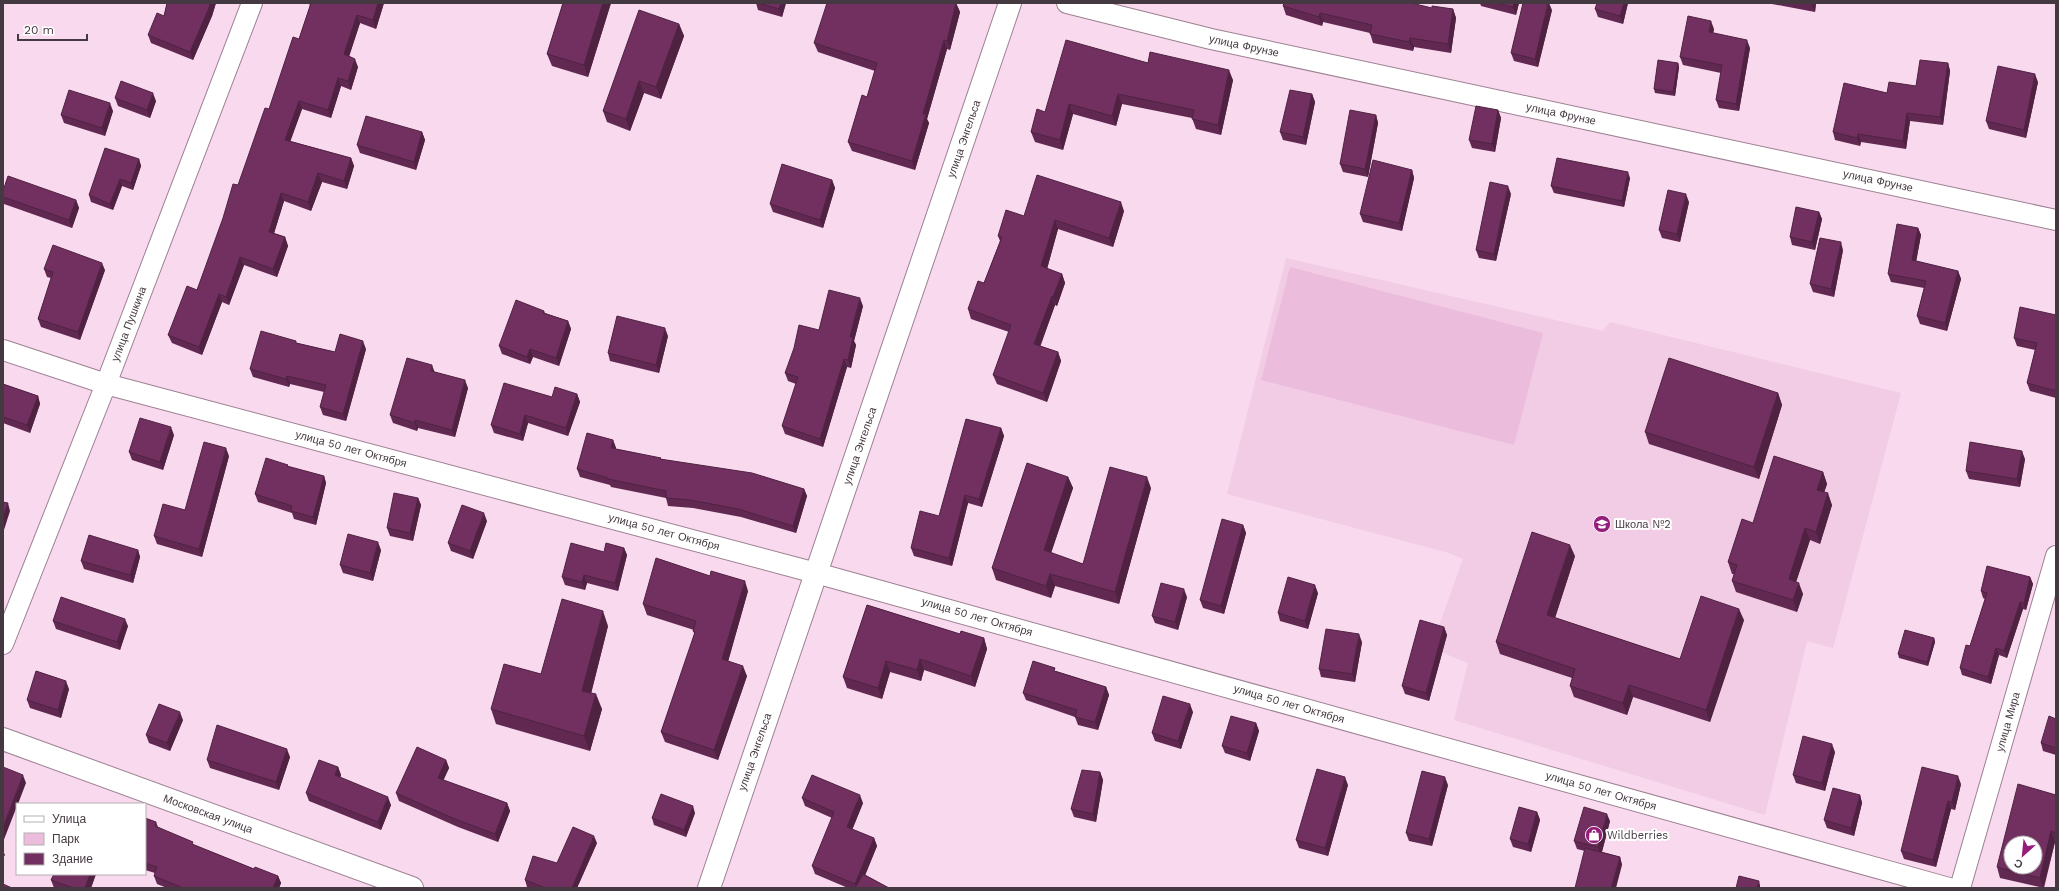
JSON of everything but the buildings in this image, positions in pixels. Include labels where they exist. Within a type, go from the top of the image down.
[{"type":"main road","name":"улица Энгельса","points":[[709,888],[1010,3]]},
{"type":"main road","name":"Московская улица","points":[[3,739],[412,888]]},
{"type":"street","name":"улица Пушкина","points":[[3,644],[106,384],[252,3]]},
{"type":"street","name":"улица Фрунзе","points":[[1067,3],[1211,39],[2056,220]]},
{"type":"street","name":"улица 50 лет Октября","points":[[3,350],[106,384],[816,573],[1950,888]]},
{"type":"street","name":"улица Мира","points":[[1960,888],[2056,556]]},
{"type":"shaded area","name":"Школа №2","points":[[1286,258],[1603,331],[1610,322],[1901,393],[1833,648],[1807,641],[1765,815],[1454,720],[1468,663],[1431,648],[1463,559],[1449,553],[1227,494]]},
{"type":"green space","points":[[1290,267],[1543,333],[1514,445],[1261,380]]},
{"type":"place","name":"Школа №2","points":[[1602,524]]},
{"type":"place","name":"Wildberries","points":[[1594,835]]}]
